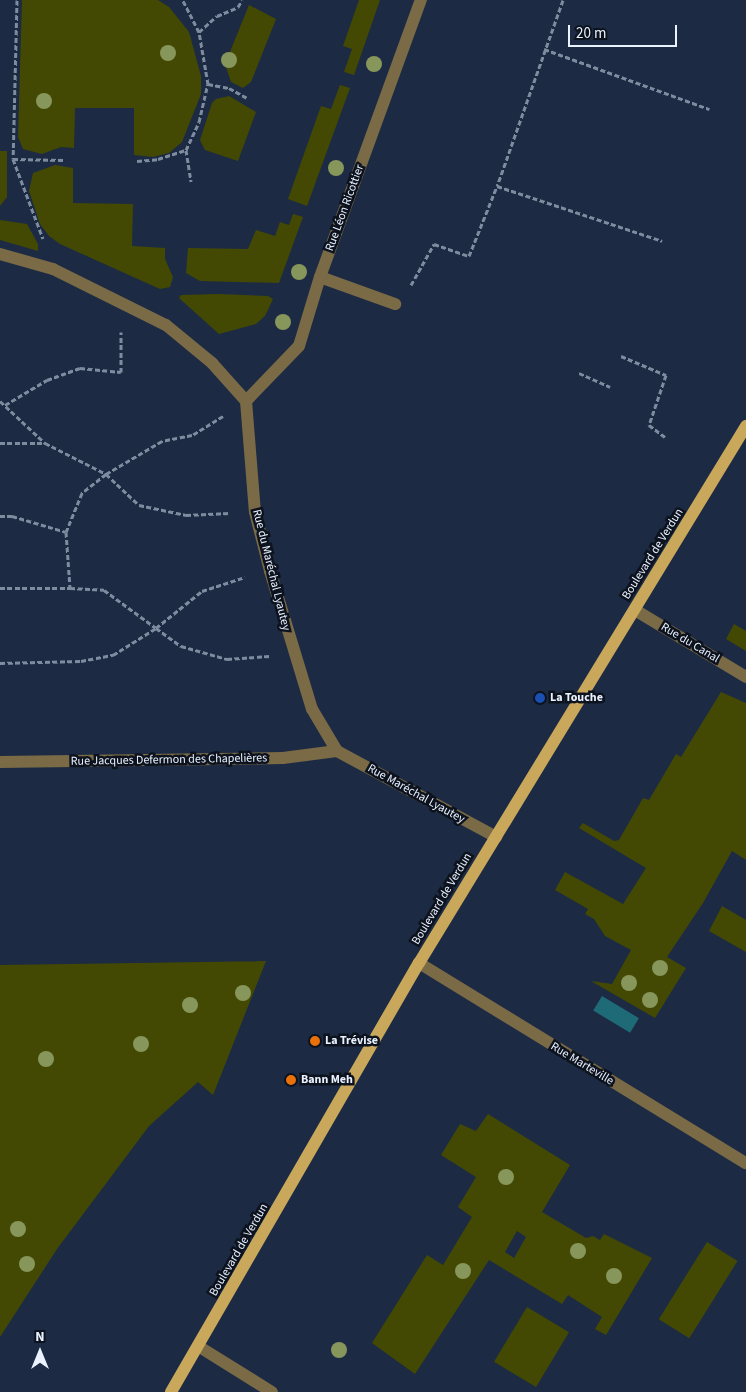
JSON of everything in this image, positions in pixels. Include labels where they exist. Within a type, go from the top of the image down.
[{"type":"main road","name":"Boulevard de Verdun","points":[[171,1392],[419,963],[746,426]]},
{"type":"street","name":"Rue Léon Ricottier","points":[[246,401],[299,346],[320,277],[421,0]]},
{"type":"street","points":[[0,254],[53,269],[166,325],[212,363],[246,401]]},
{"type":"street","points":[[320,277],[389,302]]},
{"type":"street","name":"Rue du Maréchal Lyautey","points":[[246,401],[255,512],[270,571],[293,655],[312,709],[337,751]]},
{"type":"street","name":"Rue du Canal","points":[[635,610],[746,677]]},
{"type":"street","name":"Rue Maréchal Lyautey","points":[[337,751],[496,837]]},
{"type":"street","name":"Rue Jacques Defermon des Chapelières","points":[[0,762],[283,758],[337,751]]},
{"type":"street","name":"Rue Marteville","points":[[419,963],[443,980],[746,1163]]},
{"type":"street","points":[[198,1346],[272,1392]]},
{"type":"path","points":[[17,0],[13,159],[53,269]]},
{"type":"path","points":[[183,0],[199,32],[208,84],[199,122],[186,150],[191,182]]},
{"type":"path","points":[[199,32],[217,16],[238,7],[242,0]]},
{"type":"path","points":[[389,302],[388,284],[409,290],[434,244],[469,256],[497,186],[544,49],[563,0]]},
{"type":"path","points":[[544,49],[709,109]]},
{"type":"path","points":[[208,84],[228,88],[247,98]]},
{"type":"path","points":[[137,160],[158,159],[186,150]]},
{"type":"path","points":[[13,159],[63,160]]},
{"type":"path","points":[[497,186],[662,240]]},
{"type":"path","points":[[5,405],[47,380],[80,368],[121,372],[121,326],[128,307]]},
{"type":"path","points":[[621,356],[666,375],[650,425],[665,437]]},
{"type":"path","points":[[579,373],[610,387]]},
{"type":"path","points":[[0,401],[45,443],[106,474],[139,505],[186,515],[255,512]]},
{"type":"path","points":[[70,588],[66,532],[82,493],[106,474],[162,441],[192,435],[246,401]]},
{"type":"path","points":[[0,443],[45,443]]},
{"type":"path","points":[[0,516],[12,516],[66,532]]},
{"type":"path","points":[[0,662],[81,661],[112,655],[156,628],[215,585],[270,571]]},
{"type":"path","points":[[0,588],[104,590],[181,646],[227,659],[293,655]]},
{"type":"green space","points":[[22,0],[158,0],[169,7],[189,32],[201,76],[201,94],[182,142],[169,153],[153,157],[134,155],[134,108],[75,108],[74,148],[61,147],[42,154],[23,149],[18,137]]},
{"type":"green space","points":[[359,0],[380,0],[354,75],[344,72],[352,49],[343,46]]},
{"type":"green space","points":[[249,5],[276,19],[251,82],[243,88],[231,82],[225,64]]},
{"type":"green space","points":[[340,85],[350,88],[307,206],[288,199],[321,106],[331,109]]},
{"type":"green space","points":[[229,96],[256,112],[238,161],[205,150],[200,140],[212,103],[216,99]]},
{"type":"green space","points":[[0,151],[7,151],[7,197],[0,206]]},
{"type":"green space","points":[[55,165],[73,168],[73,203],[133,204],[132,246],[165,248],[165,259],[173,277],[170,287],[160,289],[60,244],[49,236],[40,224],[29,191],[33,173]]},
{"type":"green space","points":[[293,214],[303,217],[279,283],[200,281],[186,273],[188,248],[248,249],[256,230],[275,236],[280,222],[289,225]]},
{"type":"green space","points":[[0,220],[27,224],[38,244],[38,251],[0,240]]},
{"type":"green space","points":[[181,295],[268,296],[273,299],[265,316],[256,324],[219,334],[179,298]]},
{"type":"green space","points":[[734,624],[746,631],[746,651],[726,639]]},
{"type":"green space","points":[[721,692],[746,703],[746,860],[732,851],[703,903],[667,957],[686,968],[655,1018],[591,981],[612,984],[631,950],[605,936],[594,919],[585,914],[588,909],[555,890],[565,872],[623,904],[646,868],[579,828],[583,823],[614,841],[619,840],[643,798],[649,800],[676,754],[681,757]]},
{"type":"green space","points":[[722,906],[746,920],[746,952],[709,931]]},
{"type":"green space","points":[[266,961],[213,1095],[198,1082],[149,1126],[57,1249],[0,1337],[0,965]]},
{"type":"green space","points":[[488,1114],[570,1165],[542,1212],[586,1238],[593,1236],[600,1240],[604,1234],[652,1258],[606,1335],[595,1329],[602,1317],[568,1295],[562,1304],[489,1260],[415,1374],[372,1343],[427,1255],[443,1265],[472,1217],[458,1207],[476,1177],[441,1155],[460,1124],[476,1131]],"holes":[[[517,1231],[526,1237],[514,1258],[505,1252]]]},
{"type":"green space","points":[[707,1242],[738,1261],[689,1338],[659,1319]]},
{"type":"green space","points":[[527,1307],[569,1332],[536,1387],[494,1362]]},
{"type":"shaded area","points":[[602,996],[639,1018],[630,1033],[593,1011]]},
{"type":"place","name":"La Touche","points":[[540,698]]},
{"type":"place","name":"La Trévise","points":[[315,1041]]},
{"type":"place","name":"Bann Meh","points":[[291,1080]]}]
